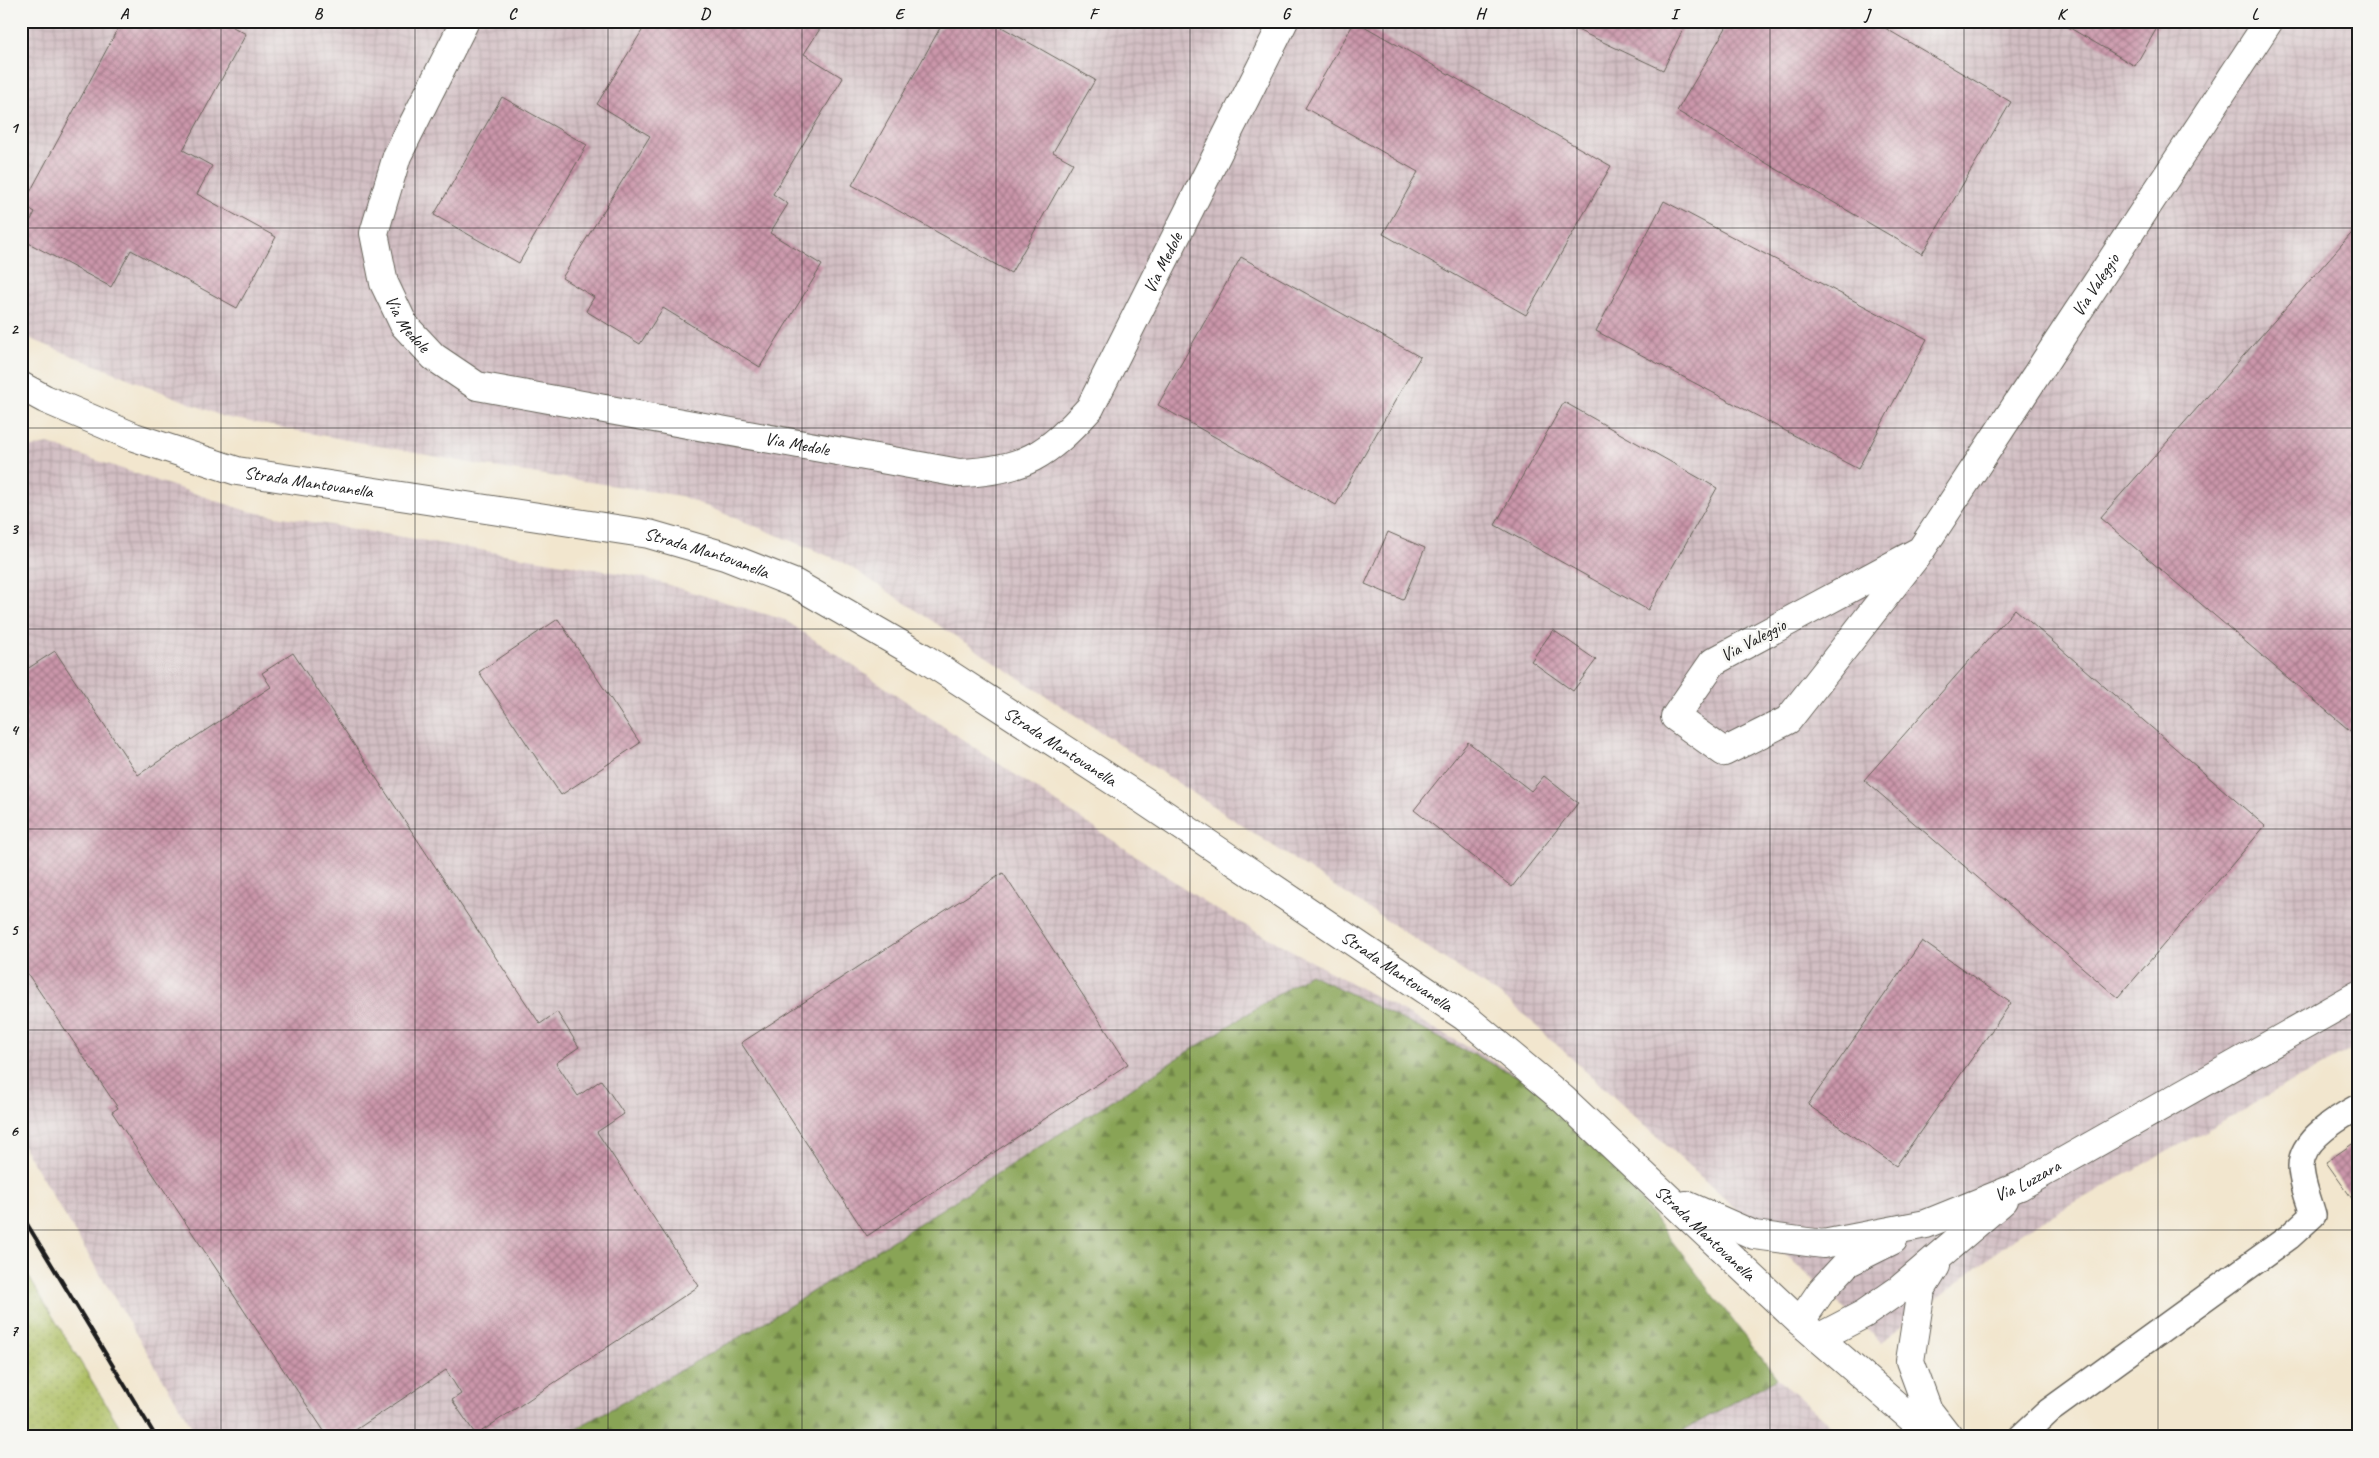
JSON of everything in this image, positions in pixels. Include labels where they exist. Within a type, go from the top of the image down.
[{"type":"street","name":"Via Medole","points":[[465,21],[397,156],[374,233],[384,283],[404,325],[434,357],[477,386],[959,473],[993,472],[1027,462],[1062,438],[1090,408],[1284,21]]},
{"type":"street","name":"Via Valeggio","points":[[1921,550],[1713,662],[1675,717],[1724,752],[1788,720],[1921,550],[2270,21]]},
{"type":"street","name":"Strada Mantovanella","points":[[21,386],[45,399],[134,437],[237,470],[649,534],[725,556],[796,584],[948,674],[1143,800],[1465,1017],[1563,1099],[1809,1330],[1933,1437]]},
{"type":"street","name":"Via Luzzara","points":[[1667,1196],[1754,1235],[1823,1244],[1926,1224],[2020,1186],[2358,995]]},
{"type":"street","points":[[1809,1330],[1864,1314],[1900,1289],[2020,1186]]},
{"type":"street","points":[[1809,1330],[1822,1290],[1847,1263],[1926,1224]]},
{"type":"street","points":[[1947,1250],[1921,1290],[1910,1361],[1928,1410],[1949,1437]]},
{"type":"lane","points":[[2021,1437],[2049,1411],[2289,1237],[2313,1216],[2301,1165],[2310,1142],[2334,1120],[2358,1107]]},
{"type":"shaded area","points":[[21,21],[2358,21],[2358,1046],[2022,1232],[1881,1342],[1510,1002],[843,562],[681,496],[486,466],[224,417],[21,335]]},
{"type":"shaded area","points":[[48,444],[247,511],[642,577],[785,620],[1212,907],[1563,1099],[752,1330],[561,1437],[198,1437],[21,1143],[21,449]]},
{"type":"shaded area","points":[[1777,1378],[1844,1437],[1672,1437]]},
{"type":"green space","points":[[1310,974],[1563,1099],[1777,1378],[1672,1437],[561,1437],[752,1330]]},
{"type":"green space","points":[[21,1264],[126,1437],[21,1437]]},
{"type":"building","points":[[122,21],[222,21],[246,34],[183,150],[212,166],[197,194],[276,237],[237,308],[131,250],[111,287],[21,239],[35,212],[23,205]]},
{"type":"building","points":[[648,21],[825,21],[804,54],[843,78],[773,194],[788,204],[770,233],[822,265],[760,367],[663,308],[640,344],[586,311],[594,297],[562,278],[650,136],[597,104]]},
{"type":"building","points":[[944,21],[991,21],[1095,80],[1053,152],[1073,163],[1011,273],[852,185]]},
{"type":"building","points":[[1355,21],[1611,166],[1526,315],[1383,234],[1418,172],[1305,108]]},
{"type":"building","points":[[1558,21],[1687,21],[1663,70]]},
{"type":"building","points":[[1730,21],[1873,21],[2011,102],[1922,254],[1677,111]]},
{"type":"building","points":[[2058,21],[2161,21],[2135,66]]},
{"type":"building","points":[[502,97],[587,145],[519,263],[434,215]]},
{"type":"building","points":[[1664,201],[1927,339],[1858,469],[1596,331]]},
{"type":"building","points":[[2358,226],[2358,732],[2355,735],[2100,518]]},
{"type":"building","points":[[1241,257],[1420,357],[1336,505],[1158,405]]},
{"type":"building","points":[[1564,402],[1717,488],[1648,610],[1495,525]]},
{"type":"building","points":[[1388,532],[1425,548],[1403,600],[1365,584]]},
{"type":"building","points":[[2015,609],[2265,826],[2118,998],[1864,780]]},
{"type":"building","points":[[558,619],[640,743],[561,795],[479,672]]},
{"type":"building","points":[[1553,630],[1596,660],[1573,691],[1531,661]]},
{"type":"building","points":[[55,651],[138,775],[271,687],[262,673],[293,653],[540,1024],[557,1012],[579,1047],[556,1063],[578,1096],[601,1080],[624,1114],[597,1132],[699,1286],[476,1435],[452,1400],[461,1394],[446,1370],[345,1437],[328,1437],[112,1112],[118,1108],[21,964],[21,673]]},
{"type":"building","points":[[1468,742],[1531,791],[1544,776],[1578,803],[1512,887],[1414,810]]},
{"type":"building","points":[[1003,873],[1128,1064],[867,1236],[741,1043]]},
{"type":"building","points":[[1922,941],[2011,1003],[1896,1166],[1808,1105]]},
{"type":"building","points":[[2358,1140],[2358,1207],[2326,1162]]},
{"type":"railway","points":[[21,1214],[156,1437]]}]
